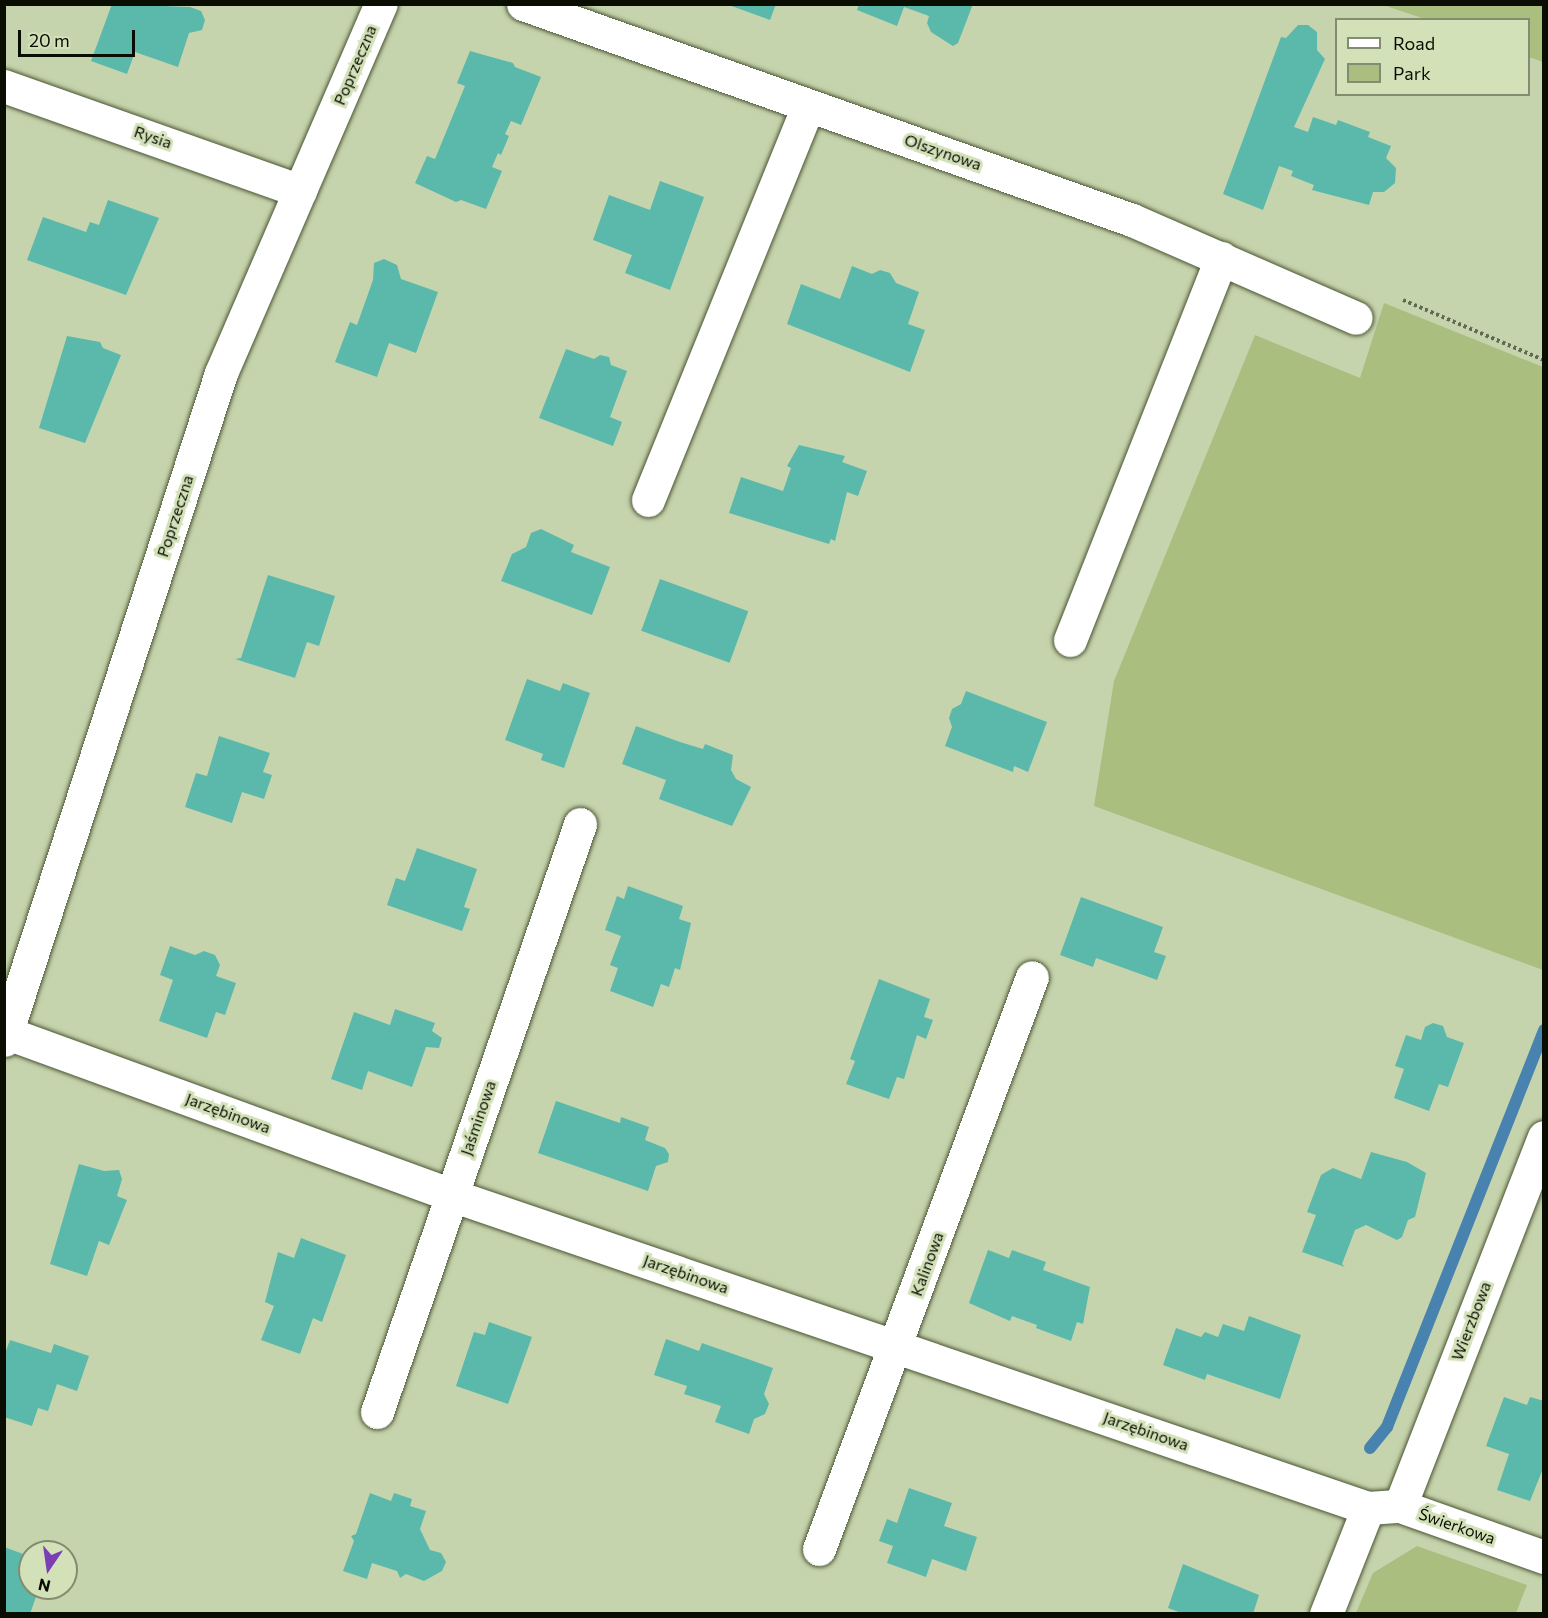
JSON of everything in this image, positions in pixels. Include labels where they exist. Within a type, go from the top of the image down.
[{"type":"street","name":"Poprzeczna","points":[[5,1035],[221,373],[381,4]]},
{"type":"street","name":"Olszynowa","points":[[523,4],[1121,216],[1356,318]]},
{"type":"street","name":"Rysia","points":[[4,86],[300,191]]},
{"type":"street","points":[[648,500],[808,106]]},
{"type":"street","points":[[1070,639],[1221,258]]},
{"type":"street","name":"Jaśminowa","points":[[377,1412],[580,825]]},
{"type":"street","name":"Kalinowa","points":[[819,1550],[897,1346],[1032,977]]},
{"type":"street","name":"Jarzębinowa","points":[[5,1035],[451,1195],[1384,1507]]},
{"type":"street","name":"Wierzbowa","points":[[1326,1614],[1384,1507],[1544,1137]]},
{"type":"street","name":"Świerkowa","points":[[1384,1507],[1544,1557]]},
{"type":"path","points":[[1403,300],[1544,360]]},
{"type":"green space","points":[[1383,5],[1543,5],[1543,62],[1530,57],[1530,18],[1422,18]]},
{"type":"green space","points":[[1384,303],[1543,367],[1543,970],[1094,806],[1114,681],[1255,335],[1360,378]]},
{"type":"green space","points":[[1417,1546],[1527,1585],[1516,1613],[1356,1613],[1373,1573]]},
{"type":"building","points":[[112,4],[190,7],[201,11],[205,20],[202,30],[189,33],[178,67],[135,52],[127,74],[91,61]]},
{"type":"building","points":[[726,4],[776,4],[770,20]]},
{"type":"building","points":[[859,4],[973,4],[958,43],[953,46],[931,32],[927,23],[929,16],[904,7],[897,26],[857,10]]},
{"type":"building","points":[[1298,25],[1308,25],[1317,32],[1317,50],[1325,59],[1294,127],[1308,132],[1313,117],[1336,125],[1338,120],[1370,132],[1368,137],[1391,146],[1386,158],[1396,168],[1395,183],[1384,192],[1373,192],[1369,205],[1312,190],[1314,185],[1291,176],[1293,171],[1279,166],[1263,210],[1223,194],[1281,37],[1286,38]]},
{"type":"building","points":[[470,51],[513,63],[515,67],[541,77],[521,125],[511,121],[505,134],[509,136],[501,155],[498,153],[492,167],[502,171],[486,209],[461,200],[456,202],[415,183],[427,156],[435,159],[465,86],[457,83]]},
{"type":"building","points":[[660,181],[704,197],[670,290],[625,273],[632,255],[593,240],[609,195],[650,210]]},
{"type":"building","points":[[108,200],[159,218],[126,295],[27,260],[43,217],[86,232],[90,222],[99,225]]},
{"type":"building","points":[[384,259],[397,265],[401,279],[438,292],[416,353],[389,343],[377,377],[335,362],[350,322],[357,325],[373,280],[374,263]]},
{"type":"building","points":[[852,266],[872,274],[880,270],[890,273],[896,283],[919,292],[908,324],[925,330],[910,372],[787,324],[801,284],[840,299]]},
{"type":"building","points":[[67,336],[100,342],[103,348],[121,355],[85,443],[39,428]]},
{"type":"building","points":[[566,349],[594,359],[600,355],[609,357],[611,365],[627,371],[610,417],[622,422],[613,446],[539,418]]},
{"type":"building","points":[[799,445],[845,456],[842,462],[867,471],[858,496],[847,492],[835,541],[831,539],[829,544],[729,513],[741,477],[783,491],[791,468],[787,466]]},
{"type":"building","points":[[541,529],[574,545],[571,552],[610,567],[592,615],[501,581],[512,554],[526,547],[531,533]]},
{"type":"building","points":[[268,575],[335,596],[319,646],[307,642],[295,678],[235,659],[241,658]]},
{"type":"building","points":[[660,579],[748,611],[730,663],[641,631]]},
{"type":"building","points":[[527,679],[560,691],[563,683],[590,693],[564,768],[541,760],[543,754],[505,740]]},
{"type":"building","points":[[966,691],[1047,722],[1028,772],[1014,766],[1013,772],[945,746],[952,727],[949,718],[952,709],[961,704]]},
{"type":"building","points":[[636,726],[703,749],[705,744],[733,755],[731,770],[736,779],[751,787],[732,826],[659,799],[666,780],[622,764]]},
{"type":"building","points":[[219,736],[270,753],[263,772],[272,775],[264,799],[242,792],[232,823],[185,807],[196,773],[207,776]]},
{"type":"building","points":[[417,848],[477,869],[464,907],[470,909],[462,931],[387,905],[396,878],[405,881]]},
{"type":"building","points":[[628,886],[683,906],[679,919],[691,923],[680,970],[675,968],[669,987],[661,984],[653,1007],[610,991],[618,968],[610,965],[621,936],[605,930],[617,896],[624,899]]},
{"type":"building","points":[[1081,897],[1163,927],[1154,952],[1166,956],[1157,980],[1096,958],[1093,967],[1060,955]]},
{"type":"building","points":[[170,946],[195,955],[204,951],[215,955],[220,965],[216,976],[236,983],[225,1015],[216,1012],[207,1038],[159,1021],[173,980],[160,975]]},
{"type":"building","points":[[879,979],[930,999],[924,1017],[933,1020],[926,1039],[917,1035],[904,1079],[897,1077],[889,1099],[846,1084],[855,1061],[850,1059]]},
{"type":"building","points":[[395,1009],[435,1023],[432,1031],[442,1038],[439,1048],[426,1047],[412,1087],[368,1071],[362,1090],[331,1079],[354,1012],[390,1025]]},
{"type":"building","points":[[1433,1023],[1443,1026],[1447,1037],[1464,1043],[1448,1087],[1439,1084],[1429,1111],[1394,1098],[1404,1069],[1395,1066],[1406,1035],[1421,1040],[1425,1027]]},
{"type":"building","points":[[556,1101],[620,1123],[621,1117],[649,1127],[645,1140],[665,1148],[669,1154],[668,1162],[656,1166],[648,1191],[538,1153]]},
{"type":"building","points":[[1371,1152],[1407,1162],[1426,1173],[1415,1217],[1408,1220],[1402,1237],[1397,1240],[1366,1225],[1355,1230],[1342,1264],[1345,1267],[1302,1252],[1316,1215],[1307,1212],[1321,1175],[1333,1168],[1361,1179]]},
{"type":"building","points":[[79,1164],[104,1171],[119,1170],[122,1179],[117,1196],[127,1200],[109,1245],[99,1241],[87,1276],[50,1264]]},
{"type":"building","points":[[301,1238],[346,1255],[322,1322],[313,1318],[300,1354],[261,1340],[274,1306],[265,1302],[278,1252],[294,1258]]},
{"type":"building","points":[[988,1250],[1009,1258],[1012,1250],[1046,1262],[1043,1270],[1090,1287],[1083,1324],[1077,1322],[1071,1341],[1036,1328],[1037,1325],[1012,1316],[1010,1321],[969,1303]]},
{"type":"building","points":[[1249,1316],[1301,1335],[1280,1399],[1207,1374],[1205,1380],[1163,1365],[1176,1328],[1201,1337],[1205,1332],[1218,1337],[1223,1324],[1244,1331]]},
{"type":"building","points":[[489,1322],[532,1337],[508,1404],[456,1386],[474,1332],[485,1335]]},
{"type":"building","points":[[666,1339],[699,1351],[702,1343],[773,1368],[764,1394],[769,1404],[765,1414],[754,1419],[749,1434],[715,1422],[721,1406],[684,1394],[687,1386],[654,1375]]},
{"type":"building","points":[[10,1340],[51,1353],[54,1344],[89,1356],[77,1391],[57,1384],[48,1411],[38,1408],[32,1426],[4,1417],[4,1356]]},
{"type":"building","points":[[1504,1397],[1527,1405],[1530,1397],[1544,1401],[1544,1466],[1530,1501],[1497,1490],[1509,1454],[1486,1446]]},
{"type":"building","points":[[909,1488],[952,1503],[944,1526],[977,1537],[966,1571],[932,1559],[926,1577],[887,1563],[893,1546],[879,1541],[887,1519],[897,1523]]},
{"type":"building","points":[[370,1493],[391,1501],[394,1493],[412,1499],[410,1506],[426,1511],[420,1529],[430,1550],[441,1553],[446,1562],[442,1571],[424,1581],[406,1574],[400,1578],[397,1571],[372,1563],[367,1579],[343,1571],[354,1541],[351,1536],[356,1534]]},
{"type":"building","points":[[4,1547],[18,1552],[18,1600],[35,1600],[30,1614],[4,1614]]},
{"type":"building","points":[[1183,1564],[1259,1595],[1253,1614],[1184,1614],[1168,1608]]},
{"type":"waterway","points":[[1370,1448],[1387,1427],[1544,1030]]}]
